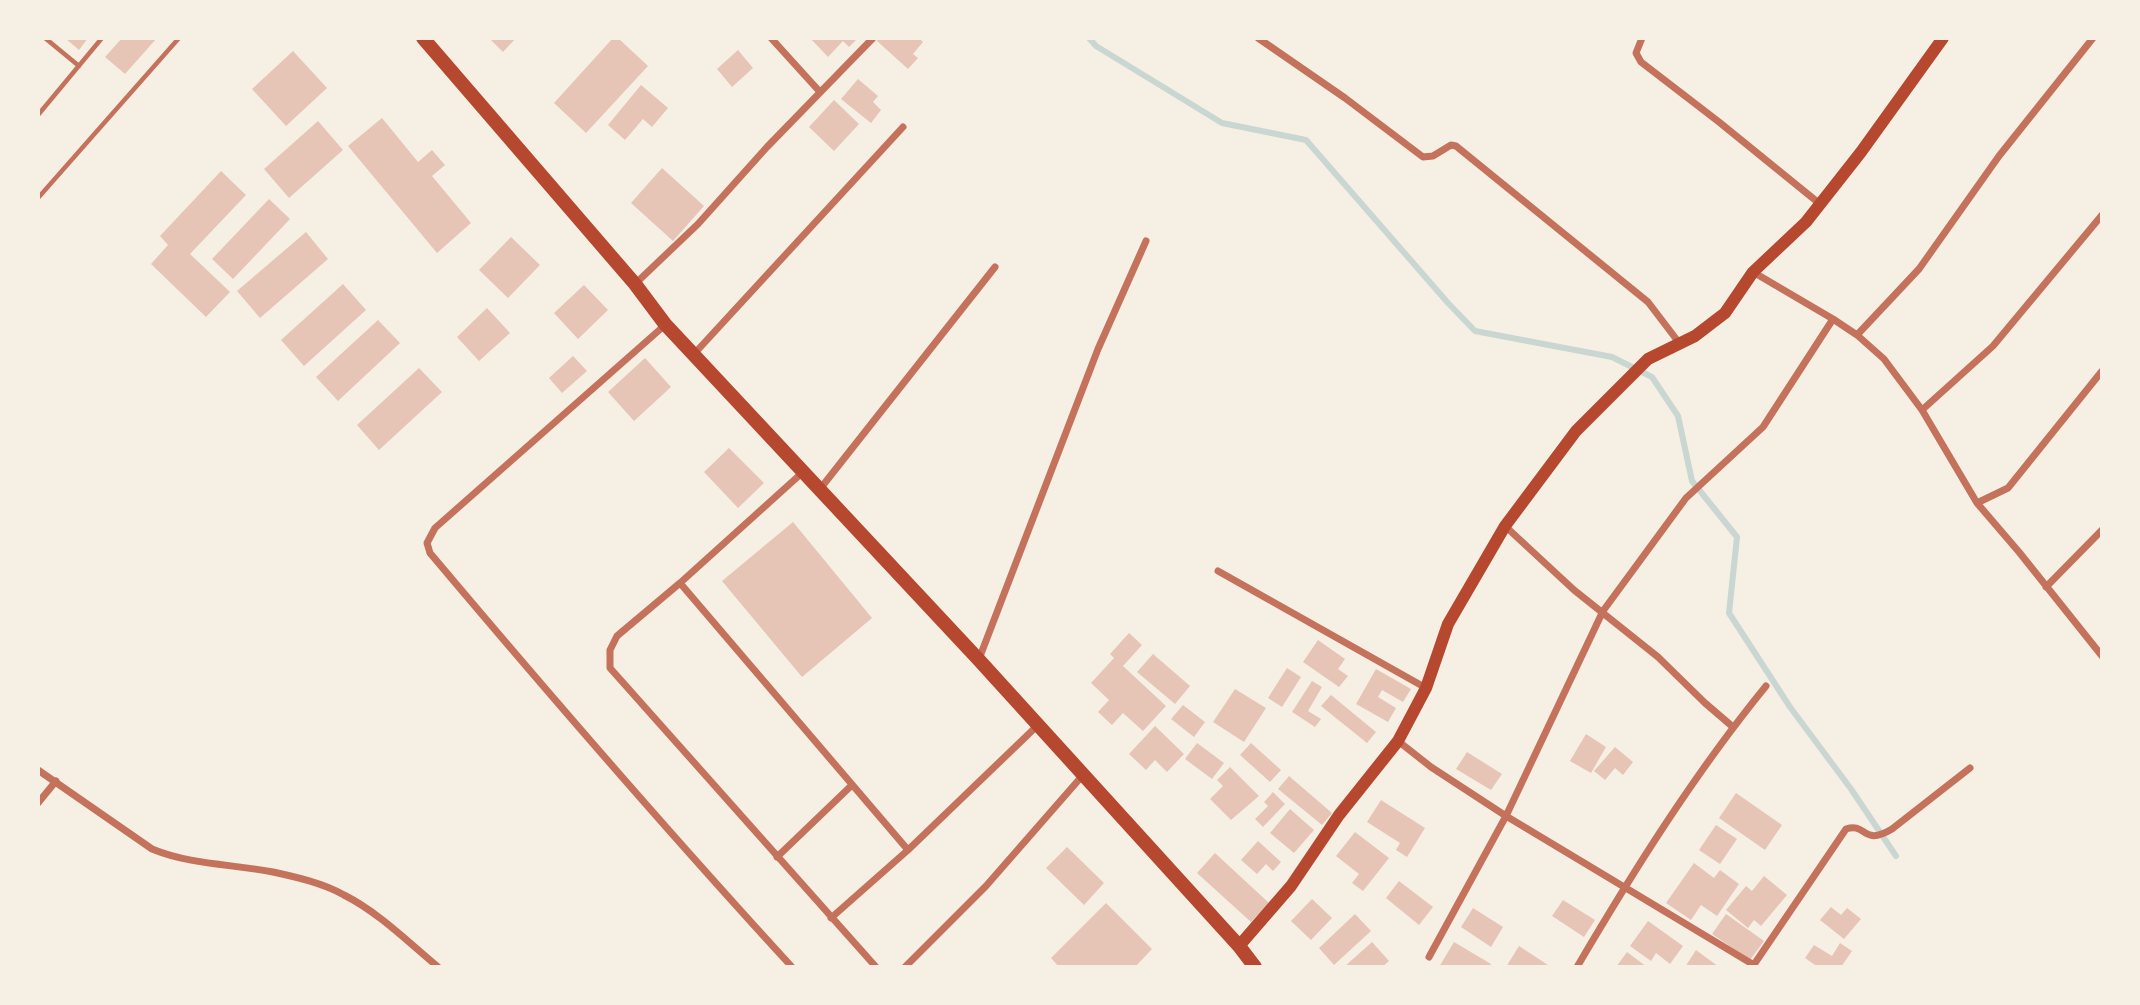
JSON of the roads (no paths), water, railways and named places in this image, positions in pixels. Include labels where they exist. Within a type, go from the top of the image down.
[{"type":"main road","points":[[423,38],[635,284],[665,324],[979,660],[1239,946],[1255,967]]},
{"type":"main road","points":[[1239,946],[1291,886],[1339,815],[1398,741],[1426,688],[1448,624],[1505,526],[1576,430],[1648,359],[1695,336],[1726,313],[1753,272],[1806,222],[1861,152],[1943,38]]},
{"type":"street","points":[[771,38],[820,92]]},
{"type":"street","points":[[635,284],[698,224],[873,38]]},
{"type":"street","points":[[1258,38],[1345,98],[1423,157],[1433,156],[1451,145],[1456,146],[1647,302],[1680,344]]},
{"type":"street","points":[[1642,38],[1636,53],[1641,62],[1820,204]]},
{"type":"street","points":[[1857,335],[1920,270],[2000,156],[2093,38]]},
{"type":"street","points":[[695,354],[903,127]]},
{"type":"street","points":[[1922,410],[1993,346],[2102,215]]},
{"type":"street","points":[[979,660],[1098,349],[1146,241]]},
{"type":"street","points":[[820,489],[995,267]]},
{"type":"street","points":[[1753,272],[1833,319],[1857,335],[1884,359],[1922,410],[1977,503],[2020,552],[2101,654]]},
{"type":"street","points":[[1429,957],[1507,816],[1602,611],[1686,499],[1763,427],[1833,319]]},
{"type":"street","points":[[665,324],[435,528],[427,543],[430,553],[575,723],[693,859],[792,967]]},
{"type":"street","points":[[1977,503],[2008,488],[2102,371]]},
{"type":"street","points":[[803,472],[617,636],[610,650],[610,668],[876,967]]},
{"type":"street","points":[[1505,526],[1574,590],[1658,657],[1733,727]]},
{"type":"street","points":[[2046,587],[2102,530]]},
{"type":"street","points":[[1218,572],[1426,688]]},
{"type":"street","points":[[680,583],[908,850]]},
{"type":"street","points":[[1577,967],[1624,887],[1733,727],[1766,686]]},
{"type":"street","points":[[831,918],[908,850],[1038,725]]},
{"type":"street","points":[[1398,741],[1431,767],[1507,816],[1754,966],[1846,829],[1856,828],[1872,837],[1878,837],[1970,768]]},
{"type":"street","points":[[38,770],[152,849],[172,857],[271,872],[318,884],[345,895],[376,916],[438,967]]},
{"type":"street","points":[[905,967],[915,963],[1083,775]]},
{"type":"street","points":[[38,803],[56,781]]},
{"type":"street","points":[[777,857],[852,785]]},
{"type":"lane","points":[[46,38],[79,66]]},
{"type":"lane","points":[[38,115],[102,38]]},
{"type":"lane","points":[[38,198],[179,38]]},
{"type":"waterway","points":[[1089,38],[1096,46],[1222,123],[1306,140],[1475,331],[1612,357],[1652,377],[1678,416],[1692,481],[1737,537],[1729,613],[1790,707],[1851,789],[1896,856]]}]
